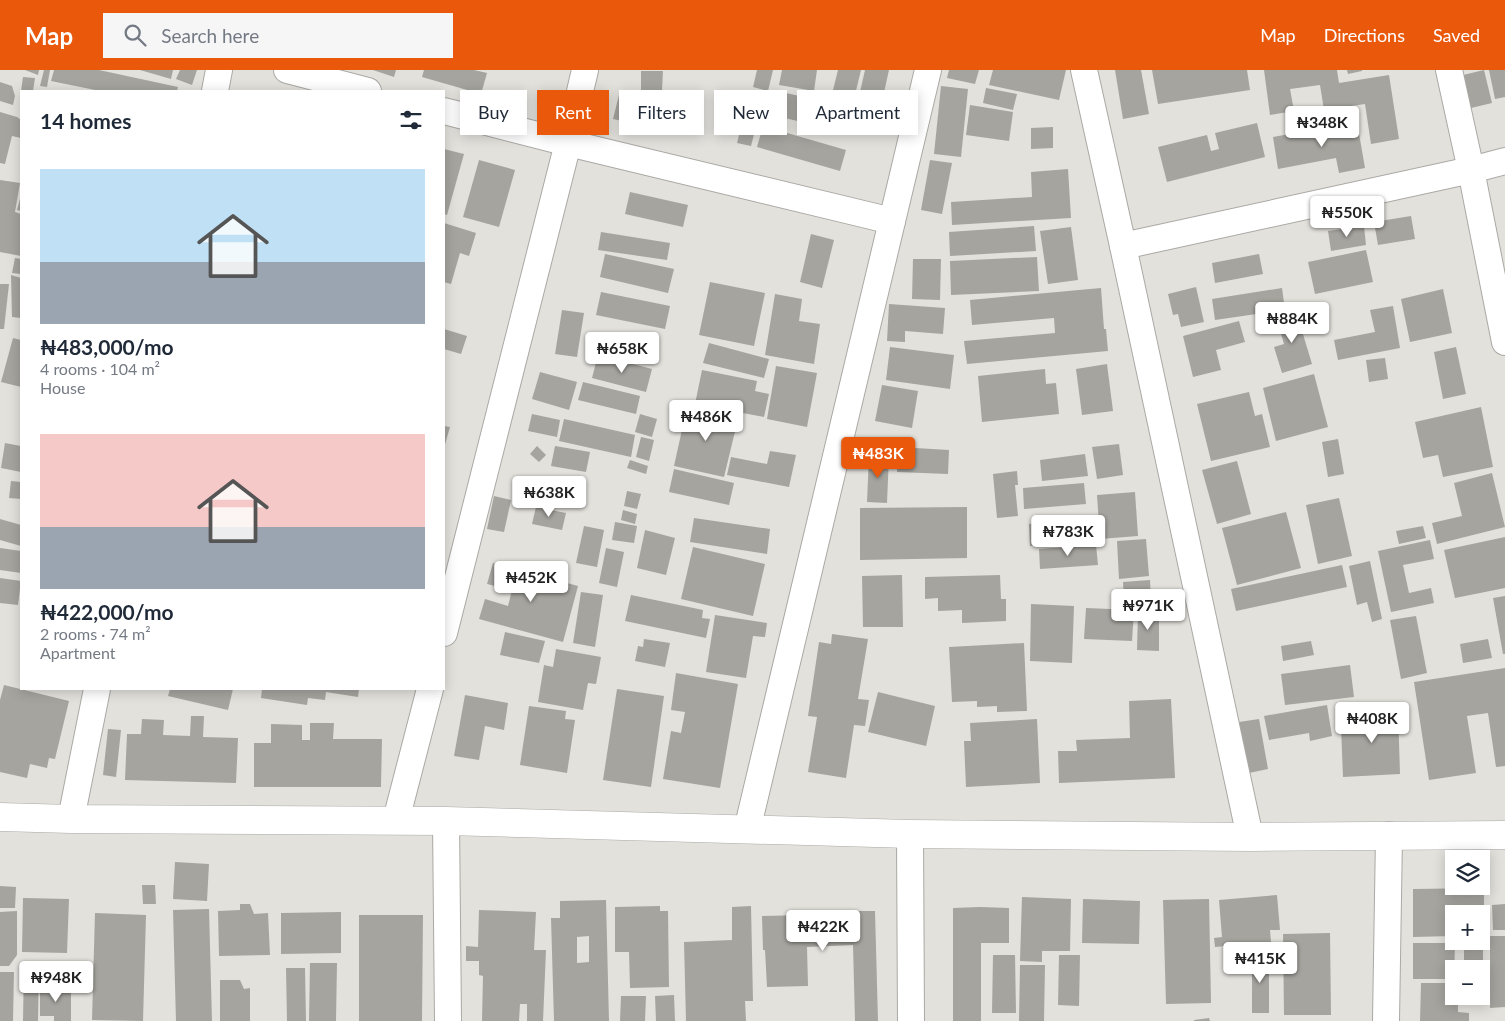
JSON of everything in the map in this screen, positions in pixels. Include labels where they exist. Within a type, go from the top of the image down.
[{"type":"street","points":[[215,90],[219,70]]},
{"type":"street","points":[[286,70],[364,90]]},
{"type":"street","points":[[445,629],[585,70]]},
{"type":"street","points":[[747,830],[928,70]]},
{"type":"street","points":[[1084,70],[1250,836]]},
{"type":"street","points":[[1449,70],[1505,342]]},
{"type":"street","points":[[445,111],[892,221]]},
{"type":"street","points":[[1123,246],[1505,161]]},
{"type":"street","points":[[71,819],[97,690]]},
{"type":"street","points":[[396,820],[430,690]]},
{"type":"street","points":[[0,817],[396,820],[910,834],[1505,835]]},
{"type":"street","points":[[446,821],[448,1021]]},
{"type":"street","points":[[910,834],[911,1021]]},
{"type":"street","points":[[1386,1021],[1389,835]]},
{"type":"building","points":[[25,70],[39,70],[38,75]]},
{"type":"building","points":[[44,70],[50,70],[47,87],[40,86]]},
{"type":"building","points":[[54,70],[99,70],[178,87],[177,90],[95,90],[51,81]]},
{"type":"building","points":[[140,70],[173,70],[171,79]]},
{"type":"building","points":[[180,70],[197,70],[192,85],[176,79]]},
{"type":"building","points":[[373,70],[396,70],[394,77]]},
{"type":"building","points":[[424,70],[474,70],[487,73],[482,90],[467,90],[422,77]]},
{"type":"building","points":[[757,70],[773,70],[768,90],[753,87]]},
{"type":"building","points":[[782,70],[817,70],[814,90],[779,85]]},
{"type":"building","points":[[838,70],[861,70],[856,90],[833,90]]},
{"type":"building","points":[[865,70],[889,70],[885,90],[860,90]]},
{"type":"building","points":[[949,70],[979,70],[975,84],[947,78]]},
{"type":"building","points":[[993,70],[1066,70],[1059,100],[989,85]]},
{"type":"building","points":[[1115,70],[1141,70],[1149,114],[1123,119]]},
{"type":"building","points":[[1152,70],[1247,70],[1250,90],[1158,104]]},
{"type":"building","points":[[1264,70],[1337,70],[1339,83],[1389,75],[1399,139],[1371,144],[1365,104],[1324,110],[1320,85],[1290,89],[1294,111],[1270,115]]},
{"type":"building","points":[[1347,70],[1362,70],[1362,71],[1348,74]]},
{"type":"building","points":[[1484,70],[1492,103],[1471,108],[1463,75]]},
{"type":"building","points":[[1489,70],[1505,70],[1505,97],[1495,99]]},
{"type":"building","points":[[641,71],[663,71],[662,90],[641,90]]},
{"type":"building","points":[[23,77],[35,78],[33,90],[21,90]]},
{"type":"building","points":[[0,82],[12,86],[15,96],[13,105],[0,101]]},
{"type":"building","points":[[941,86],[968,89],[961,157],[934,154]]},
{"type":"building","points":[[986,88],[1017,94],[1013,110],[983,103]]},
{"type":"building","points":[[787,93],[797,96],[797,121],[787,119]]},
{"type":"building","points":[[619,95],[619,120],[613,119]]},
{"type":"building","points":[[970,105],[1013,112],[1009,141],[966,135]]},
{"type":"building","points":[[0,112],[20,119],[20,138],[12,136],[5,164],[0,163]]},
{"type":"building","points":[[1357,122],[1365,168],[1339,173],[1336,158],[1278,169],[1273,137]]},
{"type":"building","points":[[1257,123],[1265,157],[1167,182],[1158,147],[1207,135],[1211,151],[1219,149],[1215,133]]},
{"type":"building","points":[[1053,127],[1053,148],[1031,149],[1031,128]]},
{"type":"building","points":[[787,133],[846,150],[840,171],[757,147],[760,135],[787,135]]},
{"type":"building","points":[[739,135],[754,135],[751,146],[737,143]]},
{"type":"building","points":[[445,149],[464,154],[447,215],[445,214]]},
{"type":"building","points":[[479,160],[515,170],[499,227],[463,217]]},
{"type":"building","points":[[930,160],[952,163],[942,214],[921,210]]},
{"type":"building","points":[[1068,169],[1071,218],[952,225],[951,202],[1032,197],[1031,172]]},
{"type":"building","points":[[0,180],[20,183],[15,212],[20,214],[20,256],[0,252]]},
{"type":"building","points":[[630,192],[688,205],[683,227],[625,214]]},
{"type":"building","points":[[20,199],[20,211],[17,210]]},
{"type":"building","points":[[1411,216],[1415,239],[1378,245],[1374,222]]},
{"type":"building","points":[[445,223],[476,233],[469,256],[460,253],[451,284],[445,282]]},
{"type":"building","points":[[1034,226],[1036,251],[950,256],[949,232]]},
{"type":"building","points":[[1364,226],[1366,245],[1331,251],[1328,231]]},
{"type":"building","points":[[1071,227],[1078,280],[1048,284],[1040,231]]},
{"type":"building","points":[[601,232],[670,243],[667,260],[598,250]]},
{"type":"building","points":[[811,234],[834,240],[822,288],[800,282]]},
{"type":"building","points":[[1366,250],[1373,282],[1315,294],[1308,262]]},
{"type":"building","points":[[605,254],[674,269],[668,293],[600,277]]},
{"type":"building","points":[[1259,254],[1263,274],[1215,283],[1212,263]]},
{"type":"building","points":[[1037,257],[1039,291],[951,295],[950,261]]},
{"type":"building","points":[[15,258],[20,259],[20,274],[12,273]]},
{"type":"building","points":[[913,259],[941,259],[940,300],[912,299]]},
{"type":"building","points":[[11,275],[20,278],[20,318],[12,317]]},
{"type":"building","points":[[710,282],[765,293],[754,346],[699,335]]},
{"type":"building","points":[[0,284],[9,284],[4,329],[0,329]]},
{"type":"building","points":[[1196,287],[1204,322],[1181,327],[1178,314],[1173,315],[1168,294]]},
{"type":"building","points":[[1101,288],[1104,329],[1106,329],[1108,351],[967,364],[964,341],[1055,333],[1054,318],[972,325],[970,300]]},
{"type":"building","points":[[1282,288],[1285,310],[1215,320],[1212,299]]},
{"type":"building","points":[[1443,289],[1452,333],[1410,342],[1401,299]]},
{"type":"building","points":[[601,292],[670,306],[665,329],[596,315]]},
{"type":"building","points":[[775,294],[802,299],[799,321],[820,324],[814,364],[765,355]]},
{"type":"building","points":[[889,304],[945,308],[943,334],[905,331],[905,342],[887,341]]},
{"type":"building","points":[[1393,306],[1400,348],[1338,360],[1334,340],[1375,332],[1370,310]]},
{"type":"building","points":[[562,310],[584,313],[577,357],[555,354]]},
{"type":"building","points":[[1296,311],[1312,364],[1282,373],[1274,347],[1284,344],[1276,317]]},
{"type":"building","points":[[1239,321],[1245,342],[1216,350],[1221,370],[1193,377],[1183,336]]},
{"type":"building","points":[[445,329],[467,336],[461,354],[445,349]]},
{"type":"building","points":[[13,338],[20,340],[20,387],[1,382]]},
{"type":"building","points":[[709,343],[769,359],[764,378],[703,363]]},
{"type":"building","points":[[890,347],[954,355],[950,389],[886,380]]},
{"type":"building","points":[[1456,347],[1466,394],[1443,399],[1434,352]]},
{"type":"building","points":[[598,355],[652,369],[646,392],[592,378]]},
{"type":"building","points":[[1385,358],[1388,379],[1369,382],[1366,360]]},
{"type":"building","points":[[1107,364],[1113,411],[1082,415],[1076,369]]},
{"type":"building","points":[[776,366],[817,373],[807,427],[767,419]]},
{"type":"building","points":[[1045,369],[1046,384],[1056,383],[1059,414],[982,422],[978,376]]},
{"type":"building","points":[[702,370],[757,381],[755,391],[769,394],[764,417],[695,404]]},
{"type":"building","points":[[540,372],[577,382],[569,410],[532,399]]},
{"type":"building","points":[[1314,374],[1328,427],[1276,441],[1263,388]]},
{"type":"building","points":[[583,382],[640,396],[636,414],[578,400]]},
{"type":"building","points":[[882,385],[918,391],[912,428],[875,421]]},
{"type":"building","points":[[1249,392],[1255,416],[1262,414],[1270,447],[1211,461],[1197,404]]},
{"type":"building","points":[[687,407],[738,419],[724,477],[674,466]]},
{"type":"building","points":[[1481,407],[1493,467],[1443,477],[1438,455],[1423,458],[1415,422]]},
{"type":"building","points":[[532,414],[560,420],[557,437],[528,431]]},
{"type":"building","points":[[640,414],[657,419],[652,437],[635,432]]},
{"type":"building","points":[[564,419],[635,435],[631,457],[559,441]]},
{"type":"building","points":[[445,426],[450,427],[445,444]]},
{"type":"building","points":[[641,437],[654,440],[649,461],[636,457]]},
{"type":"building","points":[[1338,439],[1344,474],[1328,477],[1322,442]]},
{"type":"building","points":[[5,443],[20,446],[20,472],[1,468]]},
{"type":"building","points":[[1119,444],[1123,475],[1097,479],[1092,447]]},
{"type":"building","points":[[537,446],[546,455],[539,462],[530,454]]},
{"type":"building","points":[[555,446],[590,452],[586,472],[551,466]]},
{"type":"building","points":[[898,447],[949,450],[948,474],[897,472]]},
{"type":"building","points":[[770,451],[796,455],[789,487],[727,475],[731,457],[767,464]]},
{"type":"building","points":[[1085,454],[1088,476],[1042,481],[1040,460]]},
{"type":"building","points":[[869,456],[889,456],[887,503],[867,502]]},
{"type":"building","points":[[630,460],[648,466],[646,474],[627,468]]},
{"type":"building","points":[[1237,461],[1251,514],[1217,524],[1202,470]]},
{"type":"building","points":[[674,469],[734,483],[729,505],[669,492]]},
{"type":"building","points":[[1017,471],[1018,485],[1015,485],[1018,516],[997,518],[993,474]]},
{"type":"building","points":[[1492,473],[1505,527],[1437,544],[1432,523],[1462,516],[1454,483]]},
{"type":"building","points":[[11,481],[20,482],[20,499],[9,498]]},
{"type":"building","points":[[1084,483],[1086,504],[1024,509],[1023,488]]},
{"type":"building","points":[[627,491],[641,494],[637,509],[624,506]]},
{"type":"building","points":[[1135,492],[1138,536],[1100,539],[1097,495]]},
{"type":"building","points":[[494,496],[511,500],[504,532],[487,529]]},
{"type":"building","points":[[1339,498],[1352,556],[1318,564],[1306,505]]},
{"type":"building","points":[[536,507],[566,513],[562,530],[532,524]]},
{"type":"building","points":[[967,507],[967,558],[860,560],[860,508]]},
{"type":"building","points":[[623,510],[637,514],[635,524],[621,520]]},
{"type":"building","points":[[1286,512],[1301,568],[1237,585],[1222,528]]},
{"type":"building","points":[[694,518],[770,529],[767,554],[690,542]]},
{"type":"building","points":[[1094,518],[1096,541],[1030,546],[1029,524]]},
{"type":"building","points":[[0,519],[20,525],[20,546],[0,540]]},
{"type":"building","points":[[615,522],[637,526],[634,543],[612,540]]},
{"type":"building","points":[[584,526],[604,530],[597,567],[576,563]]},
{"type":"building","points":[[1423,526],[1426,538],[1399,544],[1396,531]]},
{"type":"building","points":[[645,530],[675,538],[666,575],[637,568]]},
{"type":"building","points":[[1505,537],[1505,588],[1455,598],[1444,550]]},
{"type":"building","points":[[1146,539],[1149,576],[1119,579],[1117,541]]},
{"type":"building","points":[[1430,540],[1434,559],[1403,565],[1409,593],[1431,588],[1434,603],[1391,612],[1378,551]]},
{"type":"building","points":[[1096,545],[1098,565],[1040,569],[1039,549]]},
{"type":"building","points":[[693,547],[765,564],[753,616],[681,599]]},
{"type":"building","points":[[0,548],[20,551],[20,573],[0,570]]},
{"type":"building","points":[[606,548],[624,552],[617,587],[599,583]]},
{"type":"building","points":[[1370,561],[1382,619],[1372,622],[1367,602],[1357,605],[1349,566]]},
{"type":"building","points":[[493,563],[578,586],[563,642],[479,619],[485,599],[508,606],[512,590],[487,584]]},
{"type":"building","points":[[1342,565],[1347,587],[1236,611],[1231,589]]},
{"type":"building","points":[[902,575],[903,627],[863,627],[862,576]]},
{"type":"building","points":[[1000,575],[1001,599],[1006,599],[1006,621],[962,623],[962,610],[938,611],[938,598],[925,599],[925,577]]},
{"type":"building","points":[[0,578],[20,581],[18,605],[0,603]]},
{"type":"building","points":[[1150,580],[1151,601],[1124,602],[1123,582]]},
{"type":"building","points":[[581,592],[603,595],[595,647],[573,643]]},
{"type":"building","points":[[631,595],[703,610],[702,618],[710,619],[706,638],[625,621]]},
{"type":"building","points":[[1505,596],[1505,654],[1503,654],[1493,598]]},
{"type":"building","points":[[1031,604],[1074,606],[1072,663],[1030,661]]},
{"type":"building","points":[[1086,608],[1134,610],[1132,641],[1084,639]]},
{"type":"building","points":[[1138,611],[1159,612],[1159,651],[1137,650]]},
{"type":"building","points":[[715,615],[767,623],[765,637],[753,636],[746,678],[706,672]]},
{"type":"building","points":[[1416,616],[1427,673],[1401,679],[1390,620]]},
{"type":"building","points":[[505,632],[545,641],[539,663],[500,655]]},
{"type":"building","points":[[832,634],[868,639],[858,699],[869,700],[865,726],[854,725],[846,778],[808,772],[817,717],[808,716],[819,642],[831,644]]},
{"type":"building","points":[[644,639],[670,643],[665,667],[635,661],[638,646],[643,647]]},
{"type":"building","points":[[1488,639],[1492,658],[1463,663],[1460,644]]},
{"type":"building","points":[[1311,641],[1314,655],[1283,661],[1281,646]]},
{"type":"building","points":[[1024,643],[1027,711],[997,712],[997,706],[977,707],[977,701],[952,702],[949,647]]},
{"type":"building","points":[[556,649],[601,657],[596,684],[588,683],[583,710],[538,702],[544,665],[553,667]]},
{"type":"building","points":[[1350,665],[1354,697],[1285,705],[1281,674]]},
{"type":"building","points":[[1505,668],[1505,766],[1496,767],[1488,713],[1467,716],[1476,773],[1429,780],[1414,682]]},
{"type":"building","points":[[676,673],[738,684],[720,788],[663,779],[671,731],[681,733],[685,712],[671,710]]},
{"type":"building","points":[[4,685],[69,701],[55,759],[49,758],[47,768],[30,764],[27,778],[0,772],[0,700]]},
{"type":"building","points":[[617,689],[664,696],[651,787],[603,780]]},
{"type":"building","points":[[170,690],[233,690],[228,710],[168,696]]},
{"type":"building","points":[[262,690],[359,690],[358,697],[326,692],[325,700],[308,698],[307,705],[261,698]]},
{"type":"building","points":[[878,692],[935,706],[926,746],[868,732]]},
{"type":"building","points":[[465,695],[508,703],[504,730],[485,726],[479,760],[454,756]]},
{"type":"building","points":[[1171,699],[1175,778],[1059,783],[1058,751],[1077,751],[1076,740],[1130,738],[1129,701]]},
{"type":"building","points":[[1327,705],[1332,736],[1310,741],[1309,733],[1269,740],[1264,716]]},
{"type":"building","points":[[529,706],[566,711],[565,719],[575,720],[567,773],[520,765]]},
{"type":"building","points":[[1398,710],[1400,774],[1343,777],[1341,727],[1354,727],[1354,711]]},
{"type":"building","points":[[191,716],[204,716],[203,737],[238,738],[236,783],[125,780],[127,734],[141,734],[142,719],[164,720],[163,735],[190,736]]},
{"type":"building","points":[[1037,719],[1040,783],[966,787],[964,741],[971,741],[970,723]]},
{"type":"building","points":[[1259,719],[1268,769],[1249,773],[1239,722]]},
{"type":"building","points":[[310,723],[334,723],[333,739],[382,739],[381,787],[254,787],[254,743],[271,743],[271,724],[302,725],[302,740],[310,740]]},
{"type":"building","points":[[108,729],[121,730],[116,777],[103,775]]},
{"type":"building","points":[[175,862],[209,864],[207,901],[173,899]]},
{"type":"building","points":[[142,885],[155,885],[156,904],[143,904]]},
{"type":"building","points":[[0,886],[16,887],[15,908],[0,908]]},
{"type":"building","points":[[1413,889],[1445,889],[1445,895],[1484,895],[1484,905],[1445,905],[1445,936],[1413,937]]},
{"type":"building","points":[[1277,895],[1280,930],[1270,930],[1271,942],[1215,947],[1214,938],[1222,937],[1219,900]]},
{"type":"building","points":[[1022,897],[1071,899],[1070,951],[1042,951],[1042,962],[1020,961]]},
{"type":"building","points":[[23,898],[69,899],[67,953],[22,952]]},
{"type":"building","points":[[1083,899],[1140,901],[1139,944],[1082,943]]},
{"type":"building","points":[[1209,899],[1211,1003],[1166,1004],[1163,900]]},
{"type":"building","points":[[606,900],[609,1021],[554,1021],[551,918],[560,918],[560,901]],"holes":[[[589,936],[589,962],[577,963],[577,937]]]},
{"type":"building","points":[[240,904],[250,904],[254,914],[268,913],[270,955],[219,956],[218,911],[240,910]]},
{"type":"building","points":[[1505,904],[1505,930],[1493,930],[1492,905]]},
{"type":"building","points":[[660,906],[660,911],[668,911],[669,987],[630,988],[629,952],[615,952],[615,907]]},
{"type":"building","points":[[751,906],[753,1001],[745,1001],[746,1021],[686,1021],[684,942],[732,940],[732,907]]},
{"type":"building","points":[[953,908],[1009,908],[1009,943],[981,943],[981,1021],[953,1021]]},
{"type":"building","points":[[209,909],[212,1021],[176,1021],[173,910]]},
{"type":"building","points":[[479,910],[536,912],[534,950],[546,950],[543,1021],[527,1021],[527,1004],[520,1004],[519,1021],[482,1021],[483,976],[479,975],[479,961],[466,961],[466,946],[478,947]]},
{"type":"building","points":[[17,911],[17,955],[9,966],[0,966],[0,912]]},
{"type":"building","points":[[853,911],[875,911],[878,1021],[855,1021],[853,945],[807,947],[808,986],[767,987],[762,916],[853,914]]},
{"type":"building","points":[[341,912],[341,953],[281,954],[281,913]]},
{"type":"building","points":[[95,913],[146,915],[143,1021],[92,1020]]},
{"type":"building","points":[[359,915],[423,915],[422,1021],[359,1021]]},
{"type":"building","points":[[1330,933],[1331,1015],[1284,1015],[1283,934]]},
{"type":"building","points":[[1490,936],[1505,936],[1505,1007],[1490,1008]]},
{"type":"building","points":[[1413,943],[1445,943],[1445,950],[1455,950],[1455,960],[1445,960],[1445,979],[1413,979]]},
{"type":"building","points":[[1464,950],[1483,950],[1483,960],[1464,960]]},
{"type":"building","points":[[1252,954],[1269,954],[1269,1013],[1252,1013]]},
{"type":"building","points":[[993,955],[1015,955],[1016,1013],[992,1013]]},
{"type":"building","points":[[1059,955],[1080,955],[1079,1006],[1058,1005]]},
{"type":"building","points":[[24,961],[39,961],[38,1021],[23,1021]]},
{"type":"building","points":[[310,963],[337,963],[336,1021],[309,1021]]},
{"type":"building","points":[[1020,965],[1045,965],[1044,1021],[1019,1021]]},
{"type":"building","points":[[286,968],[305,968],[306,1021],[287,1021]]},
{"type":"building","points":[[0,972],[14,972],[13,1021],[0,1021]]},
{"type":"building","points":[[220,980],[240,980],[244,989],[250,988],[250,1021],[220,1021]]},
{"type":"building","points":[[1421,983],[1445,983],[1445,1005],[1458,1005],[1458,1012],[1469,1013],[1469,1021],[1420,1021]]},
{"type":"building","points":[[40,987],[71,988],[71,1021],[54,1021],[54,1016],[40,1016]]},
{"type":"building","points":[[674,995],[675,1021],[656,1021],[655,996]]},
{"type":"building","points":[[621,996],[646,996],[645,1021],[620,1021]]},
{"type":"building","points":[[1209,1018],[1210,1021],[1194,1021],[1194,1020]]}]
